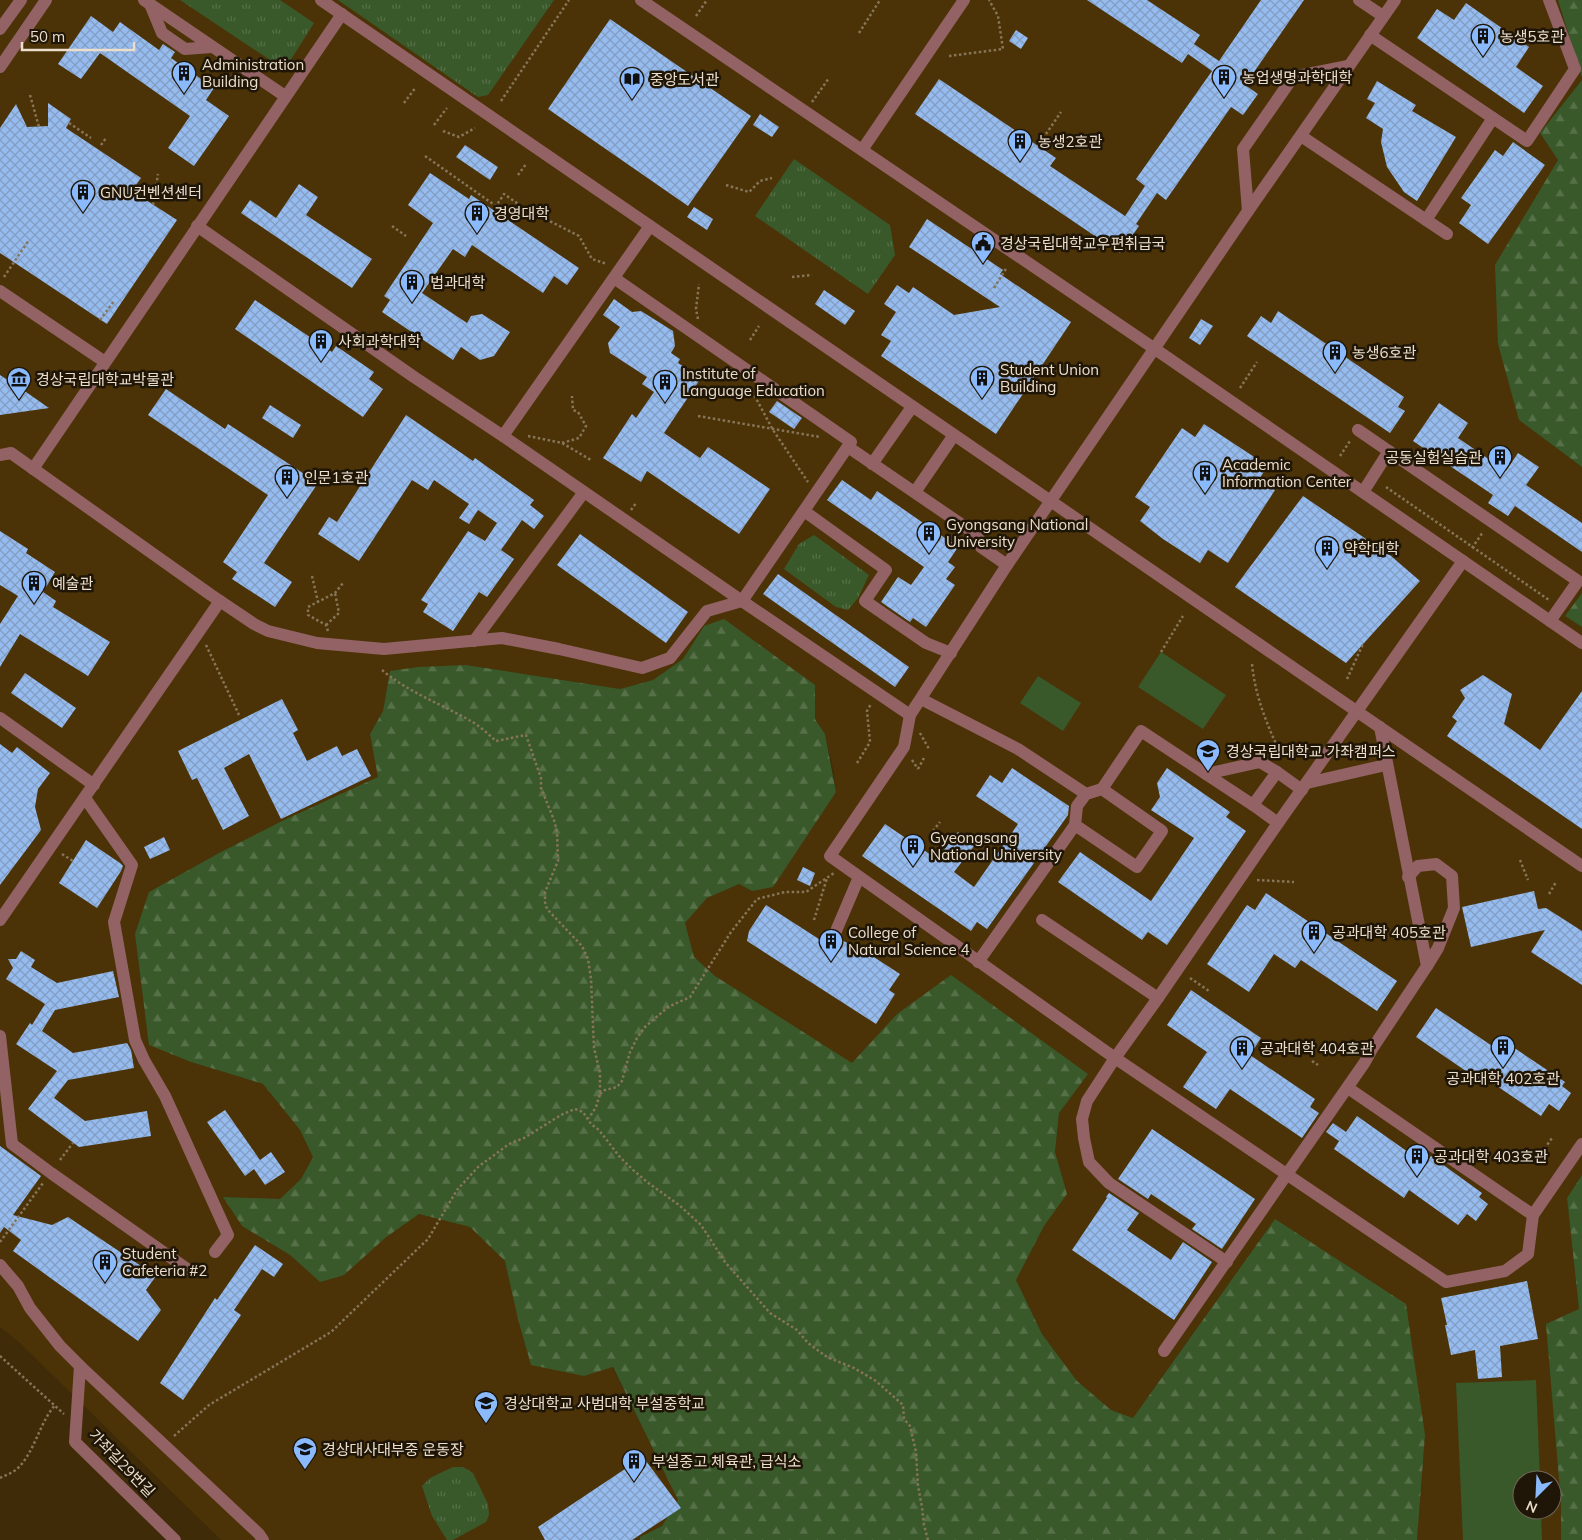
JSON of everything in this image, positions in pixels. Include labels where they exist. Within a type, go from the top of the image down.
[{"type":"street","points":[[0,29],[20,0]]},
{"type":"street","points":[[0,67],[46,0]]},
{"type":"street","points":[[321,0],[1582,866]]},
{"type":"street","points":[[641,0],[1155,349],[1582,643]]},
{"type":"street","points":[[862,150],[964,0]]},
{"type":"street","points":[[1359,0],[1384,16]]},
{"type":"street","points":[[1395,0],[1248,211],[1007,565],[910,716],[904,747],[830,856],[1115,1058],[1446,1282],[1506,1272],[1528,1254],[1533,1215],[1582,1144]]},
{"type":"street","points":[[1370,35],[1527,141],[1575,69],[1549,0]]},
{"type":"street","points":[[147,2],[285,96]]},
{"type":"street","points":[[33,469],[342,14]]},
{"type":"street","points":[[1248,211],[1243,148],[1293,77],[1348,66]]},
{"type":"street","points":[[1426,220],[1493,118]]},
{"type":"street","points":[[1301,136],[1447,234]]},
{"type":"street","points":[[198,226],[414,377],[503,436],[910,716]]},
{"type":"street","points":[[503,436],[650,226]]},
{"type":"street","points":[[0,455],[11,453],[220,601],[268,631],[317,643],[384,649],[502,638],[642,668],[670,658],[707,611],[742,601],[851,442],[704,339],[617,273]]},
{"type":"street","points":[[0,291],[105,362]]},
{"type":"street","points":[[872,464],[912,407]]},
{"type":"street","points":[[1358,430],[1578,581],[1550,622]]},
{"type":"street","points":[[915,492],[954,435]]},
{"type":"street","points":[[848,447],[977,535],[981,547],[1007,565]]},
{"type":"street","points":[[1363,492],[1389,451]]},
{"type":"street","points":[[474,641],[584,492]]},
{"type":"street","points":[[804,510],[886,570],[865,601],[926,643],[951,653]]},
{"type":"street","points":[[1227,1262],[1109,1184],[1089,1162],[1082,1119],[1087,1101],[1278,823],[1463,561]]},
{"type":"street","points":[[1,918],[220,601]]},
{"type":"street","points":[[921,699],[1018,749],[1086,794]]},
{"type":"street","points":[[0,718],[94,784]]},
{"type":"street","points":[[1380,727],[1426,966]]},
{"type":"street","points":[[978,962],[1075,825],[1077,806],[1086,794],[1102,790],[1141,731],[1278,823]]},
{"type":"street","points":[[1206,774],[1260,762],[1304,786],[1386,765]]},
{"type":"street","points":[[1253,805],[1276,772]]},
{"type":"street","points":[[1075,825],[1137,867],[1162,831],[1102,790]]},
{"type":"street","points":[[85,798],[132,865],[114,922],[135,1040],[144,1060],[165,1096],[228,1235],[215,1252]]},
{"type":"street","points":[[1164,1351],[1348,1088],[1438,948],[1454,908],[1452,876],[1436,864],[1418,866],[1408,877]]},
{"type":"street","points":[[836,931],[859,877]]},
{"type":"street","points":[[1042,920],[1158,998]]},
{"type":"street","points":[[0,1036],[12,1144],[187,1269]]},
{"type":"street","points":[[1348,1088],[1533,1215]]},
{"type":"street","points":[[0,1265],[18,1286],[30,1308],[60,1346],[259,1534],[263,1540]]},
{"type":"street","name":"가좌길29번길","points":[[80,1366],[75,1442],[175,1540]]},
{"type":"path","points":[[501,101],[569,0]]},
{"type":"path","points":[[696,16],[707,0]]},
{"type":"path","points":[[859,33],[880,0]]},
{"type":"path","points":[[950,56],[1003,49],[998,16],[989,0]]},
{"type":"path","points":[[806,112],[829,78]]},
{"type":"path","points":[[404,104],[416,86]]},
{"type":"path","points":[[30,95],[39,126]]},
{"type":"path","points":[[434,125],[446,108]]},
{"type":"path","points":[[1046,134],[1061,112]]},
{"type":"path","points":[[69,123],[91,138]]},
{"type":"path","points":[[443,131],[459,137],[475,128]]},
{"type":"path","points":[[101,145],[106,138]]},
{"type":"path","points":[[425,156],[496,206]]},
{"type":"path","points":[[518,175],[526,164]]},
{"type":"path","points":[[153,205],[158,174]]},
{"type":"path","points":[[726,185],[749,192],[760,181],[772,178]]},
{"type":"path","points":[[493,210],[504,194],[524,208],[578,236],[592,259],[617,273]]},
{"type":"path","points":[[392,226],[406,236]]},
{"type":"path","points":[[4,276],[29,240]]},
{"type":"path","points":[[994,288],[1007,267]]},
{"type":"path","points":[[792,277],[812,276]]},
{"type":"path","points":[[699,284],[696,309],[704,339]]},
{"type":"path","points":[[100,320],[114,301]]},
{"type":"path","points":[[750,340],[759,326]]},
{"type":"path","points":[[1240,388],[1257,362]]},
{"type":"path","points":[[749,387],[773,430],[816,494]]},
{"type":"path","points":[[562,443],[578,438],[586,426],[578,412],[573,410],[572,396]]},
{"type":"path","points":[[698,416],[822,438]]},
{"type":"path","points":[[1340,456],[1358,430]]},
{"type":"path","points":[[521,434],[562,443],[591,460]]},
{"type":"path","points":[[1386,487],[1560,608]]},
{"type":"path","points":[[1472,548],[1491,521]]},
{"type":"path","points":[[312,576],[318,602]]},
{"type":"path","points":[[332,644],[326,625],[308,614],[308,607],[336,593],[343,583]]},
{"type":"path","points":[[326,625],[339,613],[336,593]]},
{"type":"path","points":[[1160,652],[1183,616]]},
{"type":"path","points":[[1346,679],[1363,644]]},
{"type":"path","points":[[206,645],[240,716]]},
{"type":"path","points":[[1252,664],[1253,676],[1262,711],[1276,744]]},
{"type":"path","points":[[382,670],[396,682],[471,721],[496,741],[526,735],[541,778],[541,788],[557,832],[558,862],[545,892],[544,902],[547,909],[582,946],[588,959],[591,978],[594,1048],[600,1073],[600,1094],[596,1107],[589,1118]]},
{"type":"path","points":[[857,763],[870,742],[867,711]]},
{"type":"path","points":[[918,769],[925,756]]},
{"type":"path","points":[[930,835],[940,822]]},
{"type":"path","points":[[58,852],[73,861]]},
{"type":"path","points":[[1520,860],[1528,880]]},
{"type":"path","points":[[600,1094],[605,1090],[617,1087],[622,1081],[630,1052],[645,1027],[668,1007],[690,997],[731,932],[757,899],[785,892],[806,892],[844,866]]},
{"type":"path","points":[[814,920],[827,878]]},
{"type":"path","points":[[1257,880],[1294,882]]},
{"type":"path","points":[[1549,894],[1556,882]]},
{"type":"path","points":[[1190,978],[1208,991]]},
{"type":"path","points":[[1312,1061],[1318,1065]]},
{"type":"path","points":[[164,1446],[210,1405],[331,1332],[428,1239],[457,1190],[478,1167],[501,1148],[532,1134],[574,1109],[583,1112],[589,1118],[591,1124],[599,1130],[619,1156],[632,1169],[679,1205],[701,1225],[725,1262],[770,1313],[797,1330],[808,1343],[827,1357],[854,1368],[876,1381],[903,1405],[904,1419],[910,1426],[916,1452],[918,1486],[928,1540]]},
{"type":"path","points":[[1539,1157],[1552,1138]]},
{"type":"path","points":[[60,1160],[73,1143]]},
{"type":"path","points":[[0,1242],[51,1173]]},
{"type":"path","points":[[0,1478],[17,1470],[25,1459],[47,1414],[54,1406]]},
{"type":"shaded area","name":"경상국립대학교 가좌캠퍼스","points":[[0,0],[1558,0],[1582,80],[1540,133],[1558,160],[1547,180],[1519,420],[1582,467],[1582,593],[1565,616],[1582,627],[1582,1175],[1567,1198],[1579,1309],[1562,1492],[1562,1470],[1512,1470],[1512,1520],[1561,1520],[1561,1540],[1417,1540],[1425,1435],[1275,1220],[1133,1418],[1111,1410],[1077,1381],[1042,1334],[1016,1280],[1044,1226],[1067,1194],[1055,1152],[1059,1113],[1087,1074],[897,1014],[852,1064],[715,976],[694,957],[685,923],[707,898],[739,884],[752,891],[836,792],[833,768],[825,734],[815,719],[815,685],[704,626],[683,659],[653,680],[620,689],[466,665],[390,671],[383,711],[370,734],[379,777],[284,820],[149,892],[191,1062],[263,1084],[300,1130],[313,1157],[301,1179],[280,1200],[223,1197],[242,1226],[290,1255],[320,1282],[419,1214],[470,1227],[505,1261],[584,1376],[612,1367],[679,1500],[662,1526],[641,1537],[640,1540],[221,1540],[20,1343],[0,1327]]},
{"type":"green space","points":[[180,0],[280,0],[314,23],[290,61],[279,66]]},
{"type":"green space","points":[[338,0],[554,0],[488,95],[478,97]]},
{"type":"green space","points":[[1558,0],[1582,0],[1582,78]]},
{"type":"green space","points":[[1582,80],[1582,467],[1519,420],[1498,344],[1495,265],[1558,160],[1540,133]]},
{"type":"green space","points":[[794,159],[890,225],[895,255],[868,294],[755,216]]},
{"type":"green space","points":[[814,535],[869,575],[858,598],[848,610],[836,607],[784,569],[799,544]]},
{"type":"green space","points":[[1582,593],[1582,627],[1565,616]]},
{"type":"green space","points":[[724,619],[815,685],[815,719],[825,734],[836,792],[773,887],[752,891],[739,884],[707,898],[685,923],[694,957],[715,976],[852,1063],[897,1014],[951,975],[1088,1074],[1059,1113],[1055,1152],[1067,1194],[1044,1226],[1016,1280],[1042,1334],[1077,1381],[1111,1410],[1133,1418],[1275,1219],[1406,1304],[1425,1435],[1417,1540],[640,1540],[640,1537],[662,1526],[678,1500],[613,1367],[584,1376],[531,1365],[505,1261],[470,1227],[419,1214],[385,1238],[344,1275],[320,1282],[290,1255],[242,1226],[223,1197],[280,1199],[301,1179],[313,1157],[300,1130],[263,1084],[191,1062],[149,1045],[135,934],[149,892],[284,820],[378,777],[370,734],[383,711],[390,671],[418,667],[466,665],[620,689],[653,680],[683,659],[704,626]]},
{"type":"green space","points":[[1161,652],[1226,695],[1203,729],[1138,687]]},
{"type":"green space","points":[[1038,676],[1081,703],[1063,731],[1020,703]]},
{"type":"green space","points":[[1582,1175],[1582,1540],[1561,1540],[1562,1470],[1558,1470],[1546,1324],[1579,1309],[1567,1198]]},
{"type":"green space","points":[[1536,1380],[1540,1470],[1512,1470],[1512,1520],[1541,1520],[1542,1540],[1463,1540],[1456,1383]]},
{"type":"green space","points":[[453,1467],[463,1467],[473,1473],[488,1504],[489,1515],[486,1522],[453,1540],[447,1540],[432,1516],[422,1486],[430,1478]]},
{"type":"building","points":[[1087,0],[1147,0],[1200,35],[1194,44],[1219,61],[1261,0],[1304,0],[1245,85],[1258,94],[1243,115],[1231,107],[1166,200],[1157,193],[1136,224],[1139,226],[1120,253],[915,114],[939,79],[1056,158],[1050,166],[1125,216],[1145,186],[1136,179],[1212,71],[1188,54],[1182,63]]},
{"type":"building","name":"농생5호관","points":[[1466,3],[1529,47],[1516,67],[1543,86],[1524,113],[1417,38],[1437,9],[1454,20]]},
{"type":"building","name":"Administration Building","points":[[91,16],[113,32],[120,22],[159,50],[163,44],[175,52],[171,58],[214,88],[206,100],[229,116],[194,166],[168,148],[190,116],[100,53],[81,79],[58,64]]},
{"type":"building","name":"중앙도서관","points":[[610,19],[751,116],[688,206],[548,109]]},
{"type":"building","points":[[1016,30],[1028,38],[1021,49],[1009,41]]},
{"type":"building","points":[[1377,81],[1416,105],[1412,111],[1456,137],[1417,201],[1404,192],[1387,167],[1381,142],[1383,129],[1366,118],[1375,103],[1367,99]]},
{"type":"building","name":"GNU컨벤션센터","points":[[48,103],[71,119],[66,128],[141,178],[132,191],[177,220],[107,324],[0,253],[0,128],[16,104],[27,127],[48,126]]},
{"type":"building","points":[[760,114],[779,127],[772,137],[753,125]]},
{"type":"building","points":[[1513,142],[1545,165],[1488,244],[1459,223],[1471,205],[1461,198],[1495,150],[1503,156]]},
{"type":"building","points":[[465,145],[498,167],[490,180],[456,157]]},
{"type":"building","points":[[430,173],[469,199],[471,195],[579,268],[567,285],[554,276],[543,293],[472,245],[465,257],[453,249],[422,293],[467,323],[471,316],[482,314],[510,332],[494,356],[480,360],[461,347],[453,360],[382,312],[390,300],[384,296],[433,223],[408,205]]},
{"type":"building","points":[[299,184],[318,197],[306,215],[372,259],[352,288],[241,213],[250,200],[276,218]]},
{"type":"building","points":[[694,207],[713,219],[707,230],[687,217]]},
{"type":"building","points":[[927,219],[1003,270],[1000,274],[1071,322],[996,434],[881,356],[891,341],[881,335],[896,312],[884,304],[897,285],[909,293],[913,287],[954,315],[1000,307],[909,247]]},
{"type":"building","points":[[824,290],[855,311],[845,325],[815,304]]},
{"type":"building","points":[[614,299],[632,312],[641,311],[673,331],[675,346],[671,353],[680,359],[678,363],[701,378],[664,433],[700,458],[708,447],[770,489],[739,534],[647,471],[641,482],[603,458],[632,414],[636,418],[654,392],[642,384],[647,377],[610,353],[608,343],[620,327],[603,315]]},
{"type":"building","name":"사회과학대학","points":[[255,300],[332,352],[336,346],[374,372],[369,379],[383,389],[363,417],[235,329]]},
{"type":"building","name":"농생6호관","points":[[1278,311],[1404,397],[1398,407],[1405,411],[1390,433],[1247,336],[1261,316],[1271,323]]},
{"type":"building","points":[[1201,319],[1213,326],[1200,345],[1189,338]]},
{"type":"building","name":"경상국립대학교박물관","points":[[0,375],[26,392],[49,408],[0,415]]},
{"type":"building","name":"인문1호관","points":[[166,389],[225,429],[228,424],[318,483],[264,563],[292,582],[275,607],[232,579],[237,572],[223,562],[268,495],[148,415]]},
{"type":"building","points":[[777,401],[802,418],[794,429],[769,412]]},
{"type":"building","name":"공동실험실습관","points":[[1439,403],[1468,423],[1458,438],[1506,471],[1518,453],[1539,467],[1526,485],[1582,523],[1582,552],[1515,506],[1508,516],[1488,503],[1493,495],[1413,441]]},
{"type":"building","points":[[270,405],[301,425],[293,438],[262,418]]},
{"type":"building","points":[[406,415],[473,461],[475,458],[534,500],[530,505],[544,516],[534,529],[522,520],[501,550],[514,559],[487,597],[479,592],[453,631],[423,612],[428,604],[421,600],[468,531],[485,541],[497,523],[478,510],[469,524],[459,518],[469,504],[434,480],[428,490],[412,480],[359,561],[318,534],[329,517],[337,522]]},
{"type":"building","name":"Academic Information Center","points":[[1204,424],[1268,466],[1259,479],[1275,490],[1228,563],[1208,550],[1200,563],[1163,539],[1140,521],[1150,507],[1135,497],[1182,428],[1195,437]]},
{"type":"building","name":"Gyongsang National University","points":[[842,480],[871,500],[877,491],[958,547],[948,562],[955,567],[946,579],[955,585],[926,627],[913,618],[910,622],[881,602],[898,577],[911,585],[924,567],[827,500]]},
{"type":"building","name":"약학대학","points":[[1303,496],[1391,556],[1420,581],[1346,663],[1235,587]]},
{"type":"building","name":"예술관","points":[[0,531],[28,549],[26,553],[55,572],[43,592],[56,601],[53,607],[110,642],[88,676],[20,634],[0,667],[0,624],[18,596],[0,585]]},
{"type":"building","points":[[580,534],[688,612],[666,643],[557,565]]},
{"type":"building","points":[[778,574],[909,667],[895,687],[763,594]]},
{"type":"building","points":[[25,673],[76,708],[62,728],[11,693]]},
{"type":"building","points":[[1483,675],[1512,694],[1504,724],[1540,750],[1582,691],[1582,829],[1447,736],[1457,721],[1452,717],[1465,698],[1460,690]]},
{"type":"building","points":[[282,699],[298,730],[293,733],[307,761],[337,746],[342,756],[357,749],[371,776],[281,819],[249,754],[224,768],[249,816],[223,830],[197,778],[192,780],[178,751]]},
{"type":"building","points":[[0,744],[12,753],[17,747],[50,773],[38,789],[35,807],[41,830],[0,885]]},
{"type":"building","name":"Gyeongsang National University","points":[[1012,768],[1069,806],[1068,815],[987,929],[977,922],[971,931],[862,856],[885,824],[937,859],[958,832],[975,845],[954,872],[974,887],[1018,824],[976,796],[990,775],[1002,783]]},
{"type":"building","points":[[1167,768],[1230,812],[1226,817],[1246,831],[1167,945],[1148,932],[1142,940],[1058,882],[1080,852],[1151,901],[1194,838],[1151,810],[1160,797],[1157,783]]},
{"type":"building","points":[[164,837],[170,850],[150,859],[144,847]]},
{"type":"building","points":[[86,840],[123,866],[97,908],[59,883]]},
{"type":"building","points":[[803,867],[815,873],[810,886],[797,880]]},
{"type":"building","points":[[1534,891],[1538,909],[1546,908],[1582,931],[1582,985],[1531,952],[1545,930],[1471,947],[1462,907]]},
{"type":"building","name":"공과대학 405호관","points":[[1266,893],[1397,981],[1377,1011],[1301,960],[1295,968],[1274,954],[1249,992],[1207,964],[1247,905],[1255,910]]},
{"type":"building","name":"College of Natural Science 4","points":[[766,905],[836,950],[841,940],[863,950],[900,974],[889,990],[895,994],[876,1024],[747,941],[749,931]]},
{"type":"building","points":[[21,951],[35,960],[31,967],[57,983],[113,971],[119,997],[55,1010],[42,1031],[73,1053],[127,1043],[131,1050],[134,1068],[68,1080],[54,1098],[85,1121],[147,1111],[151,1136],[79,1147],[28,1109],[57,1071],[16,1044],[30,1023],[32,1025],[45,1004],[6,979],[13,968],[8,959],[16,959]]},
{"type":"building","name":"공과대학 404호관","points":[[1191,990],[1261,1038],[1250,1055],[1315,1099],[1310,1107],[1319,1113],[1302,1138],[1230,1089],[1216,1109],[1183,1087],[1207,1052],[1167,1025]]},
{"type":"building","name":"공과대학 402호관","points":[[1436,1008],[1507,1056],[1513,1047],[1565,1082],[1562,1086],[1571,1093],[1559,1111],[1549,1104],[1541,1116],[1488,1080],[1485,1084],[1416,1037]]},
{"type":"building","points":[[225,1110],[260,1160],[271,1152],[285,1172],[265,1185],[254,1169],[245,1176],[207,1122]]},
{"type":"building","name":"공과대학 403호관","points":[[1357,1116],[1425,1164],[1431,1156],[1482,1193],[1479,1197],[1488,1204],[1476,1221],[1467,1214],[1458,1225],[1409,1190],[1404,1198],[1334,1149],[1339,1141],[1326,1132],[1333,1123],[1346,1132]]},
{"type":"building","points":[[1152,1129],[1255,1199],[1222,1249],[1192,1229],[1196,1224],[1151,1194],[1148,1199],[1118,1179]]},
{"type":"building","name":"Student Cafeteria #2","points":[[0,1146],[41,1176],[13,1215],[52,1225],[68,1217],[156,1276],[146,1290],[161,1310],[138,1341],[13,1251],[21,1240],[4,1227],[0,1233]]},
{"type":"building","points":[[1109,1193],[1139,1213],[1127,1230],[1171,1260],[1183,1242],[1212,1262],[1174,1320],[1072,1250]]},
{"type":"building","points":[[255,1245],[283,1264],[274,1277],[262,1269],[234,1310],[241,1315],[183,1400],[160,1383],[215,1298],[217,1300]]},
{"type":"building","points":[[1527,1281],[1538,1339],[1500,1346],[1502,1377],[1478,1379],[1475,1350],[1451,1355],[1441,1298]]},
{"type":"building","name":"부설중고 체육관, 급식소","points":[[643,1457],[681,1508],[632,1540],[545,1540],[538,1527]]},
{"type":"place","name":"농생5호관","points":[[1483,57]]},
{"type":"place","name":"Administration Building","points":[[184,94]]},
{"type":"place","name":"농업생명과학대학","points":[[1224,98]]},
{"type":"place","name":"중앙도서관","points":[[632,100]]},
{"type":"place","name":"농생2호관","points":[[1020,162]]},
{"type":"place","name":"GNU컨벤션센터","points":[[83,213]]},
{"type":"place","name":"경영대학","points":[[477,234]]},
{"type":"place","name":"경상국립대학교우편취급국","points":[[983,264]]},
{"type":"place","name":"법과대학","points":[[412,303]]},
{"type":"place","name":"사회과학대학","points":[[321,362]]},
{"type":"place","name":"농생6호관","points":[[1335,373]]},
{"type":"place","name":"Student Union Building","points":[[982,399]]},
{"type":"place","name":"경상국립대학교박물관","points":[[19,400]]},
{"type":"place","name":"Institute of Language Education","points":[[665,403]]},
{"type":"place","name":"공동실험실습관","points":[[1500,478]]},
{"type":"place","name":"Academic Information Center","points":[[1205,494]]},
{"type":"place","name":"인문1호관","points":[[287,498]]},
{"type":"place","name":"Gyongsang National University","points":[[929,554]]},
{"type":"place","name":"약학대학","points":[[1327,569]]},
{"type":"place","name":"예술관","points":[[34,604]]},
{"type":"place","name":"경상국립대학교 가좌캠퍼스","points":[[1208,772]]},
{"type":"place","name":"Gyeongsang National University","points":[[913,867]]},
{"type":"place","name":"공과대학 405호관","points":[[1314,953]]},
{"type":"place","name":"College of Natural Science 4","points":[[831,962]]},
{"type":"place","name":"공과대학 402호관","points":[[1503,1068]]},
{"type":"place","name":"공과대학 404호관","points":[[1242,1069]]},
{"type":"place","name":"공과대학 403호관","points":[[1417,1177]]},
{"type":"place","name":"Student Cafeteria #2","points":[[105,1283]]},
{"type":"place","name":"경상대학교 사범대학 부설중학교","points":[[486,1424]]},
{"type":"place","name":"경상대사대부중 운동장","points":[[305,1470]]},
{"type":"place","name":"부설중고 체육관, 급식소","points":[[634,1482]]}]
